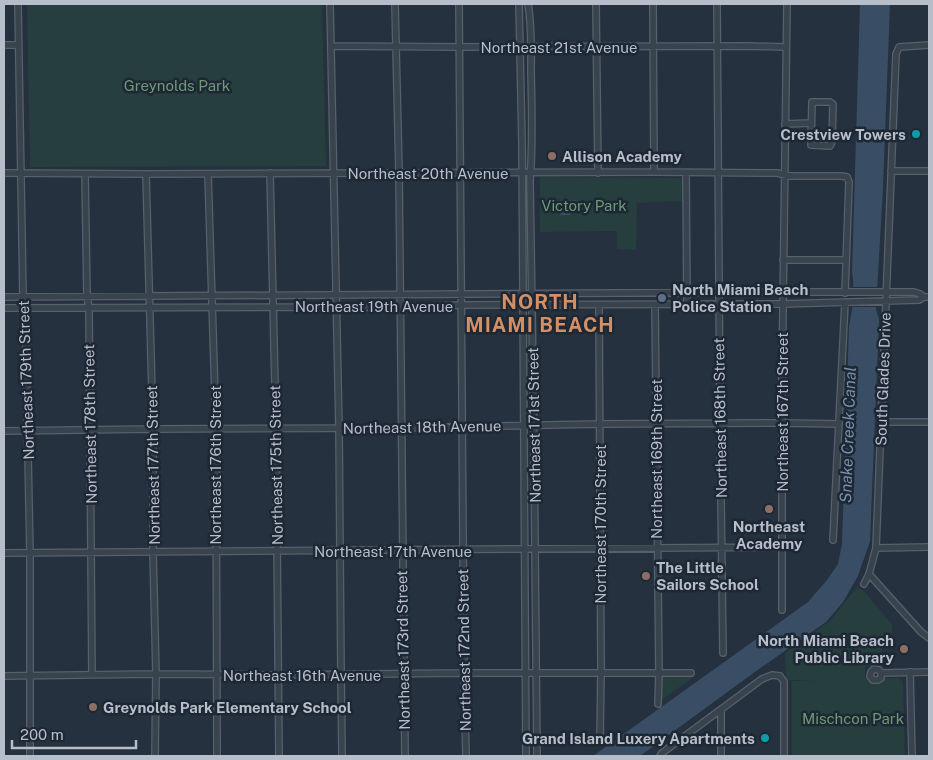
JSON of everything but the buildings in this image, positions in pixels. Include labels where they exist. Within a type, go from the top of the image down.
[{"type":"street","name":"Northeast 179th Street","points":[[18,4],[30,553],[30,756]]},
{"type":"street","points":[[330,4],[337,295],[342,756]]},
{"type":"street","name":"Northeast 173rd Street","points":[[395,4],[399,174],[404,756]]},
{"type":"street","name":"Northeast 172nd Street","points":[[458,4],[466,756]]},
{"type":"street","name":"Northeast 171st Street","points":[[519,4],[526,756]]},
{"type":"street","name":"Northeast 171st Street","points":[[528,4],[531,46],[531,294],[534,395],[537,756]]},
{"type":"street","points":[[596,4],[598,173]]},
{"type":"street","points":[[653,4],[654,172]]},
{"type":"street","name":"Northeast 168th Street","points":[[717,4],[723,653]]},
{"type":"street","name":"Northeast 167th Street","points":[[782,610],[783,260],[787,4]]},
{"type":"street","points":[[4,45],[18,45]]},
{"type":"street","name":"South Glades Drive","points":[[864,584],[869,574],[876,548],[896,54],[898,47],[929,45]]},
{"type":"street","name":"Northeast 21st Avenue","points":[[331,46],[786,47]]},
{"type":"street","points":[[812,102],[832,103],[832,144],[830,146],[811,145],[810,123],[812,102]]},
{"type":"street","points":[[785,124],[810,123]]},
{"type":"street","points":[[891,171],[929,170]]},
{"type":"street","points":[[686,172],[687,304]]},
{"type":"street","name":"Northeast 20th Avenue","points":[[4,173],[399,174],[686,172],[842,176],[847,177],[849,182],[846,260]]},
{"type":"street","name":"Northeast 178th Street","points":[[85,174],[87,296],[89,308],[92,675]]},
{"type":"street","name":"Northeast 177th Street","points":[[146,174],[153,428],[155,756]]},
{"type":"street","name":"Northeast 176th Street","points":[[208,174],[216,428],[217,756]]},
{"type":"street","name":"Northeast 175th Street","points":[[270,174],[274,307],[280,756]]},
{"type":"street","points":[[783,260],[846,260],[845,293]]},
{"type":"street","name":"Northeast 19th Avenue","points":[[4,297],[914,292],[926,297]]},
{"type":"street","points":[[623,293],[623,305]]},
{"type":"street","points":[[551,294],[551,305]]},
{"type":"street","name":"Northeast 19th Avenue","points":[[4,308],[783,304],[886,302],[919,300],[926,297]]},
{"type":"street","points":[[833,540],[845,302]]},
{"type":"street","name":"Northeast 170th Street","points":[[599,305],[600,742]]},
{"type":"street","name":"Northeast 169th Street","points":[[655,305],[658,704]]},
{"type":"street","points":[[523,346],[532,346]]},
{"type":"street","points":[[523,396],[534,395]]},
{"type":"street","points":[[882,422],[929,422]]},
{"type":"street","name":"Northeast 18th Avenue","points":[[4,431],[153,428],[401,428],[600,424],[839,424]]},
{"type":"street","name":"Northeast 17th Avenue","points":[[4,553],[782,547]]},
{"type":"street","points":[[876,548],[929,547]]},
{"type":"street","points":[[869,574],[921,632],[929,638]]},
{"type":"street","points":[[910,672],[912,756]]},
{"type":"street","points":[[881,673],[929,672]]},
{"type":"street","name":"Northeast 16th Avenue","points":[[4,676],[691,673]]},
{"type":"street","points":[[660,756],[762,680],[772,675],[780,676],[784,682],[784,756]]},
{"type":"street","points":[[721,710],[722,756]]},
{"type":"green space","name":"Greynolds Park","points":[[27,4],[322,4],[326,166],[30,167]]},
{"type":"green space","name":"Victory Park","points":[[540,177],[682,178],[683,201],[637,203],[636,250],[617,249],[617,231],[540,232]]},
{"type":"green space","name":"Mischcon Park","points":[[857,587],[865,592],[892,625],[892,633],[882,647],[882,666],[865,666],[865,678],[898,678],[903,682],[905,756],[792,756],[792,681],[816,680],[786,680],[785,653],[830,621]]},
{"type":"green space","points":[[660,675],[695,676],[660,701]]},
{"type":"water","name":"Snake Creek Canal","points":[[860,4],[890,4],[876,309],[879,320],[870,541],[858,576],[843,602],[826,622],[640,756],[593,756],[808,602],[838,564],[842,544],[849,326],[853,293],[852,272]]},
{"type":"water","points":[[580,200],[581,211],[571,211],[570,215],[560,215],[559,211],[549,211],[550,201]]},
{"type":"pier","points":[[853,287],[878,287],[877,307],[852,307]]},
{"type":"place","name":"Crestview Towers","points":[[916,134]]},
{"type":"place","name":"Allison Academy","points":[[552,156]]},
{"type":"place","name":"North Miami Beach Police Station","points":[[662,298]]},
{"type":"place","name":"Northeast Academy","points":[[769,509]]},
{"type":"place","name":"The Little Sailors School","points":[[646,576]]},
{"type":"place","name":"North Miami Beach Public Library","points":[[904,649]]},
{"type":"place","name":"Greynolds Park Elementary School","points":[[93,707]]},
{"type":"place","name":"Grand Island Luxery Apartments","points":[[765,738]]},
{"type":"district","name":"NORTH MIAMI BEACH","points":[[540,314]]}]
